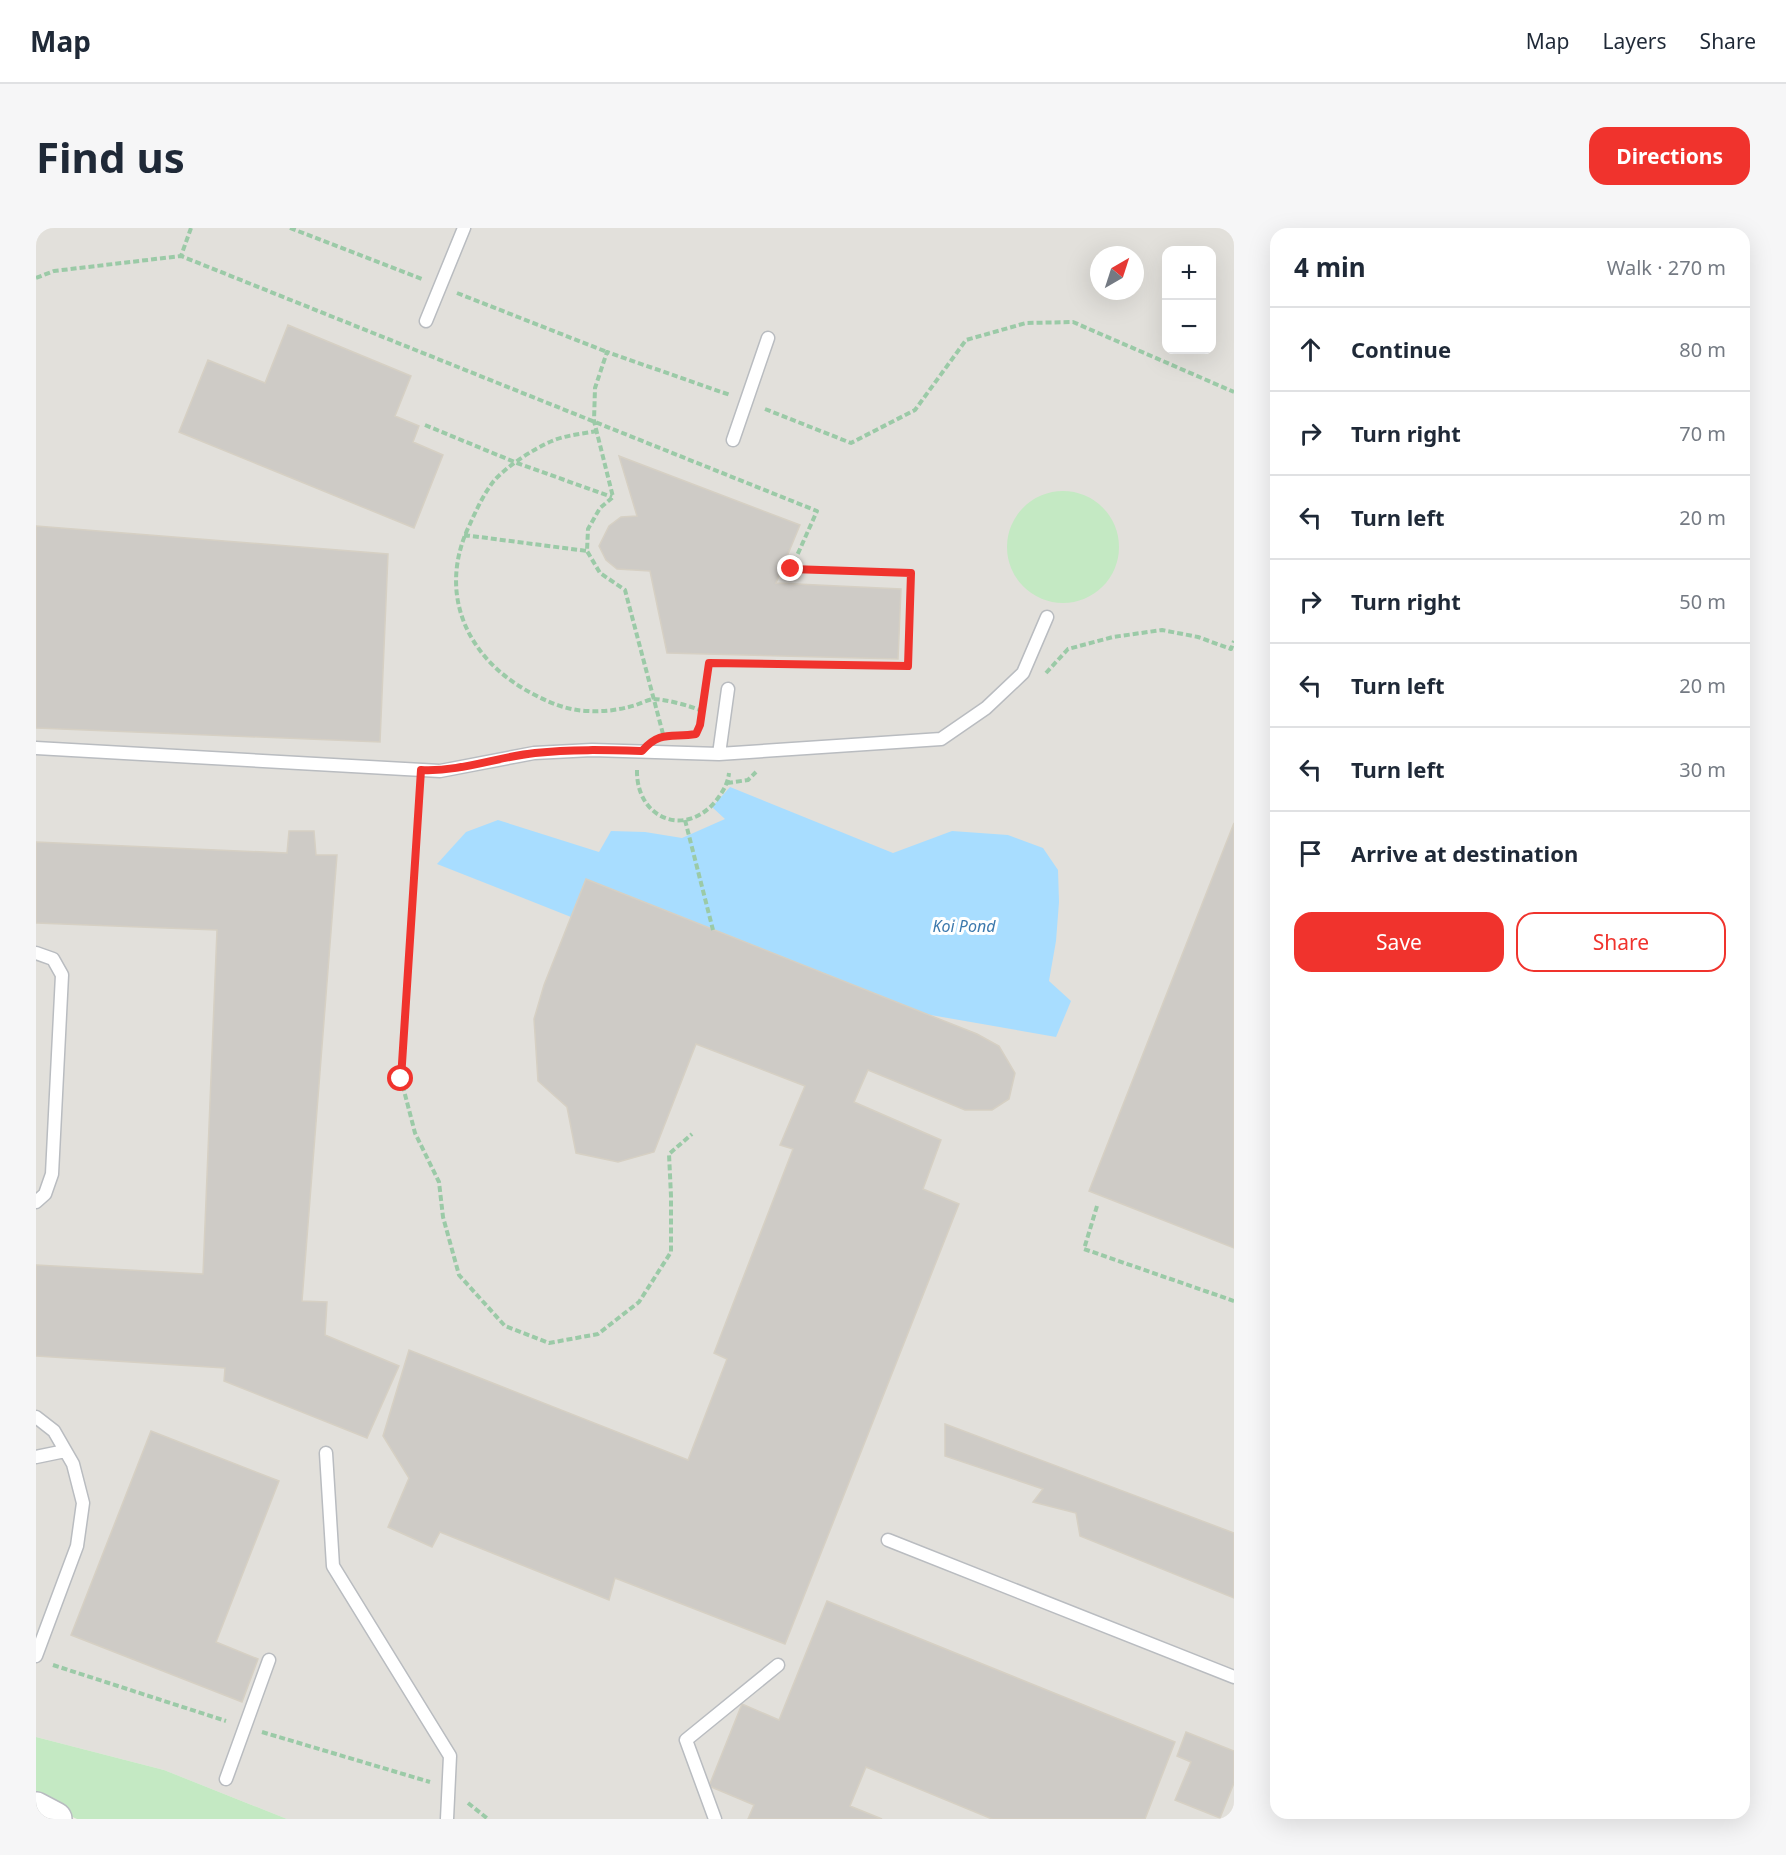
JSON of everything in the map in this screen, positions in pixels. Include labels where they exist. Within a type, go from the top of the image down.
[{"type":"street","points":[[36,1809],[55,1819]]},
{"type":"lane","points":[[426,321],[464,228]]},
{"type":"lane","points":[[733,440],[768,338]]},
{"type":"lane","points":[[36,748],[440,771],[534,753],[592,750],[718,754],[941,739],[986,708],[1023,673],[1047,617]]},
{"type":"lane","points":[[718,754],[728,689]]},
{"type":"lane","points":[[36,953],[53,958],[62,975],[52,1173],[45,1194],[36,1202]]},
{"type":"lane","points":[[36,1417],[54,1431],[73,1464],[83,1503],[77,1545],[36,1656]]},
{"type":"lane","points":[[36,1457],[65,1451]]},
{"type":"lane","points":[[326,1453],[333,1566],[450,1756],[447,1819]]},
{"type":"lane","points":[[888,1540],[1234,1677]]},
{"type":"lane","points":[[226,1779],[269,1660]]},
{"type":"lane","points":[[715,1819],[686,1740],[778,1665]]},
{"type":"path","points":[[181,256],[191,228]]},
{"type":"path","points":[[36,278],[54,271],[181,256],[817,511],[791,569],[911,573],[908,666],[709,663],[699,730],[696,734],[691,735]]},
{"type":"path","points":[[613,497],[594,421],[595,388],[607,351],[746,401],[851,443],[915,410],[966,340],[1026,323],[1073,322],[1234,392]]},
{"type":"path","points":[[425,425],[517,463],[613,497]]},
{"type":"path","points":[[597,431],[554,440],[527,454],[494,481],[477,508],[457,561],[457,590],[461,615],[474,643],[501,674],[522,689],[555,706],[609,712],[653,699],[702,711]]},
{"type":"path","points":[[613,497],[600,508],[588,529],[587,551],[600,573],[625,590],[663,736]]},
{"type":"path","points":[[465,536],[587,551]]},
{"type":"path","points":[[672,735],[650,742],[642,751],[638,767],[641,795],[647,806],[658,815],[675,821],[698,817],[708,810],[722,794],[730,766]]},
{"type":"path","points":[[727,783],[748,780],[763,765]]},
{"type":"path","points":[[421,770],[401,1079],[415,1133],[439,1182],[442,1217],[459,1275],[506,1326],[549,1343],[598,1334],[639,1302],[671,1252],[669,1154],[692,1134]]},
{"type":"path","points":[[685,820],[713,930]]},
{"type":"path","points":[[1097,1206],[1084,1249],[1234,1301]]},
{"type":"shaded area","points":[[36,228],[1234,228],[1234,1819],[287,1819],[164,1770],[36,1737]]},
{"type":"green space","points":[[1063,491],[1084,495],[1103,507],[1115,526],[1119,547],[1115,568],[1103,587],[1084,599],[1063,603],[1042,599],[1023,587],[1011,568],[1007,547],[1011,526],[1023,507],[1042,495]]},
{"type":"green space","points":[[36,1737],[164,1770],[287,1819],[77,1819],[36,1801]]},
{"type":"water","name":"Koi Pond","points":[[730,787],[893,853],[952,831],[1008,835],[1043,848],[1058,870],[1059,902],[1056,941],[1049,981],[1071,1001],[1056,1037],[925,1014],[571,917],[437,864],[466,832],[498,820],[599,852],[611,831],[645,832],[682,838],[725,819],[712,807]]},
{"type":"building","points":[[288,325],[411,376],[395,416],[419,426],[413,442],[443,455],[414,528],[179,432],[208,360],[265,383]]},
{"type":"building","points":[[619,456],[800,525],[776,583],[901,589],[898,659],[667,653],[650,571],[617,569],[606,560],[599,546],[609,526],[621,517],[637,516]]},
{"type":"building","points":[[36,526],[388,554],[380,742],[36,728]]},
{"type":"building","points":[[1234,823],[1234,1248],[1089,1191]]},
{"type":"building","points":[[289,831],[314,831],[316,855],[337,855],[302,1301],[327,1302],[325,1335],[399,1366],[367,1438],[224,1381],[225,1368],[36,1356],[36,1265],[203,1274],[217,930],[36,923],[36,842],[287,853]]},
{"type":"building","points":[[586,879],[977,1034],[999,1046],[1015,1073],[1009,1099],[992,1110],[965,1110],[868,1070],[854,1102],[941,1140],[923,1189],[959,1204],[785,1644],[615,1578],[609,1600],[440,1532],[432,1547],[388,1527],[409,1478],[383,1436],[409,1350],[688,1460],[727,1359],[714,1353],[793,1149],[780,1145],[805,1086],[696,1044],[654,1152],[618,1162],[576,1153],[567,1107],[538,1081],[534,1019],[544,985]]},
{"type":"building","points":[[945,1424],[1234,1533],[1234,1598],[1080,1536],[1076,1513],[1033,1502],[1043,1489],[945,1456]]},
{"type":"building","points":[[151,1431],[279,1481],[216,1642],[258,1659],[242,1702],[71,1635]]},
{"type":"building","points":[[827,1601],[1175,1742],[1145,1819],[992,1819],[866,1767],[850,1806],[882,1819],[748,1819],[754,1805],[709,1786],[742,1704],[779,1720]]},
{"type":"building","points":[[1186,1732],[1234,1751],[1234,1783],[1220,1818],[1175,1800],[1191,1762],[1177,1756]]},
{"type":"route","points":[[401,1079],[421,770],[440,771],[534,753],[592,750],[642,751],[655,738],[696,734],[700,725],[709,663],[908,666],[911,573],[791,569]]}]
